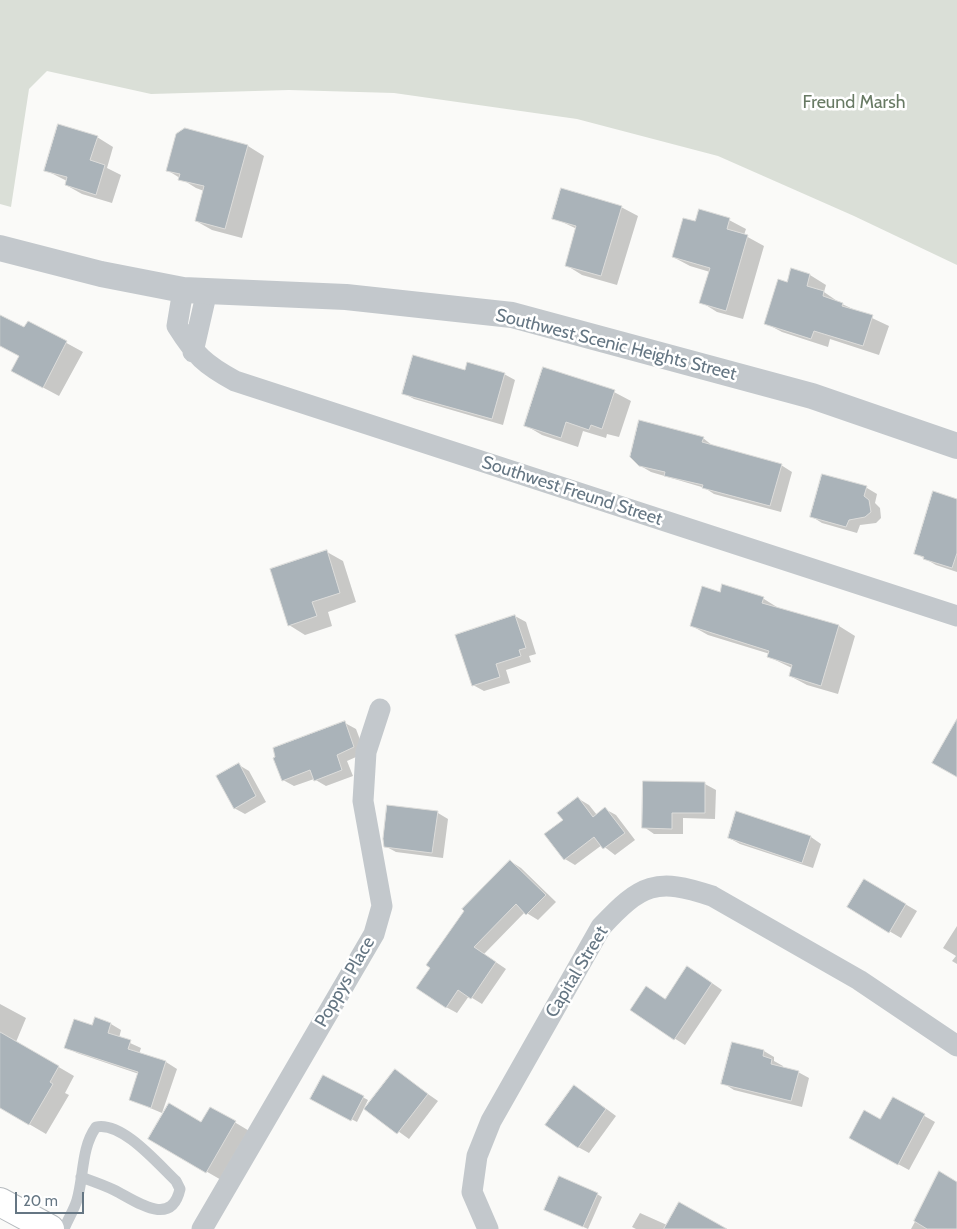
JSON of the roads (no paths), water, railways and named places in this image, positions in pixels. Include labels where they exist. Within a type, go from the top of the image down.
[{"type":"main road","points":[[0,1202],[50,1229]]},
{"type":"street","name":"Southwest Scenic Heights Street","points":[[0,248],[101,274],[195,290],[346,297],[512,315],[812,396],[957,446]]},
{"type":"street","name":"Southwest Freund Street","points":[[195,290],[193,352],[208,366],[234,381],[957,616]]},
{"type":"street","name":"Poppys Place","points":[[202,1229],[374,934],[382,906],[362,801],[366,752],[380,710]]},
{"type":"street","name":"Capital Street","points":[[488,1229],[472,1192],[477,1156],[491,1122],[601,927],[625,901],[646,888],[668,885],[687,887],[712,896],[859,980],[957,1046]]},
{"type":"lane","points":[[64,1229],[77,1200],[81,1177],[90,1136],[96,1127],[104,1125],[127,1136],[176,1181],[180,1188],[175,1200],[169,1207],[162,1211],[153,1211],[114,1189],[81,1177]]},
{"type":"park label","name":"Freund Marsh","points":[[854,103]]}]
